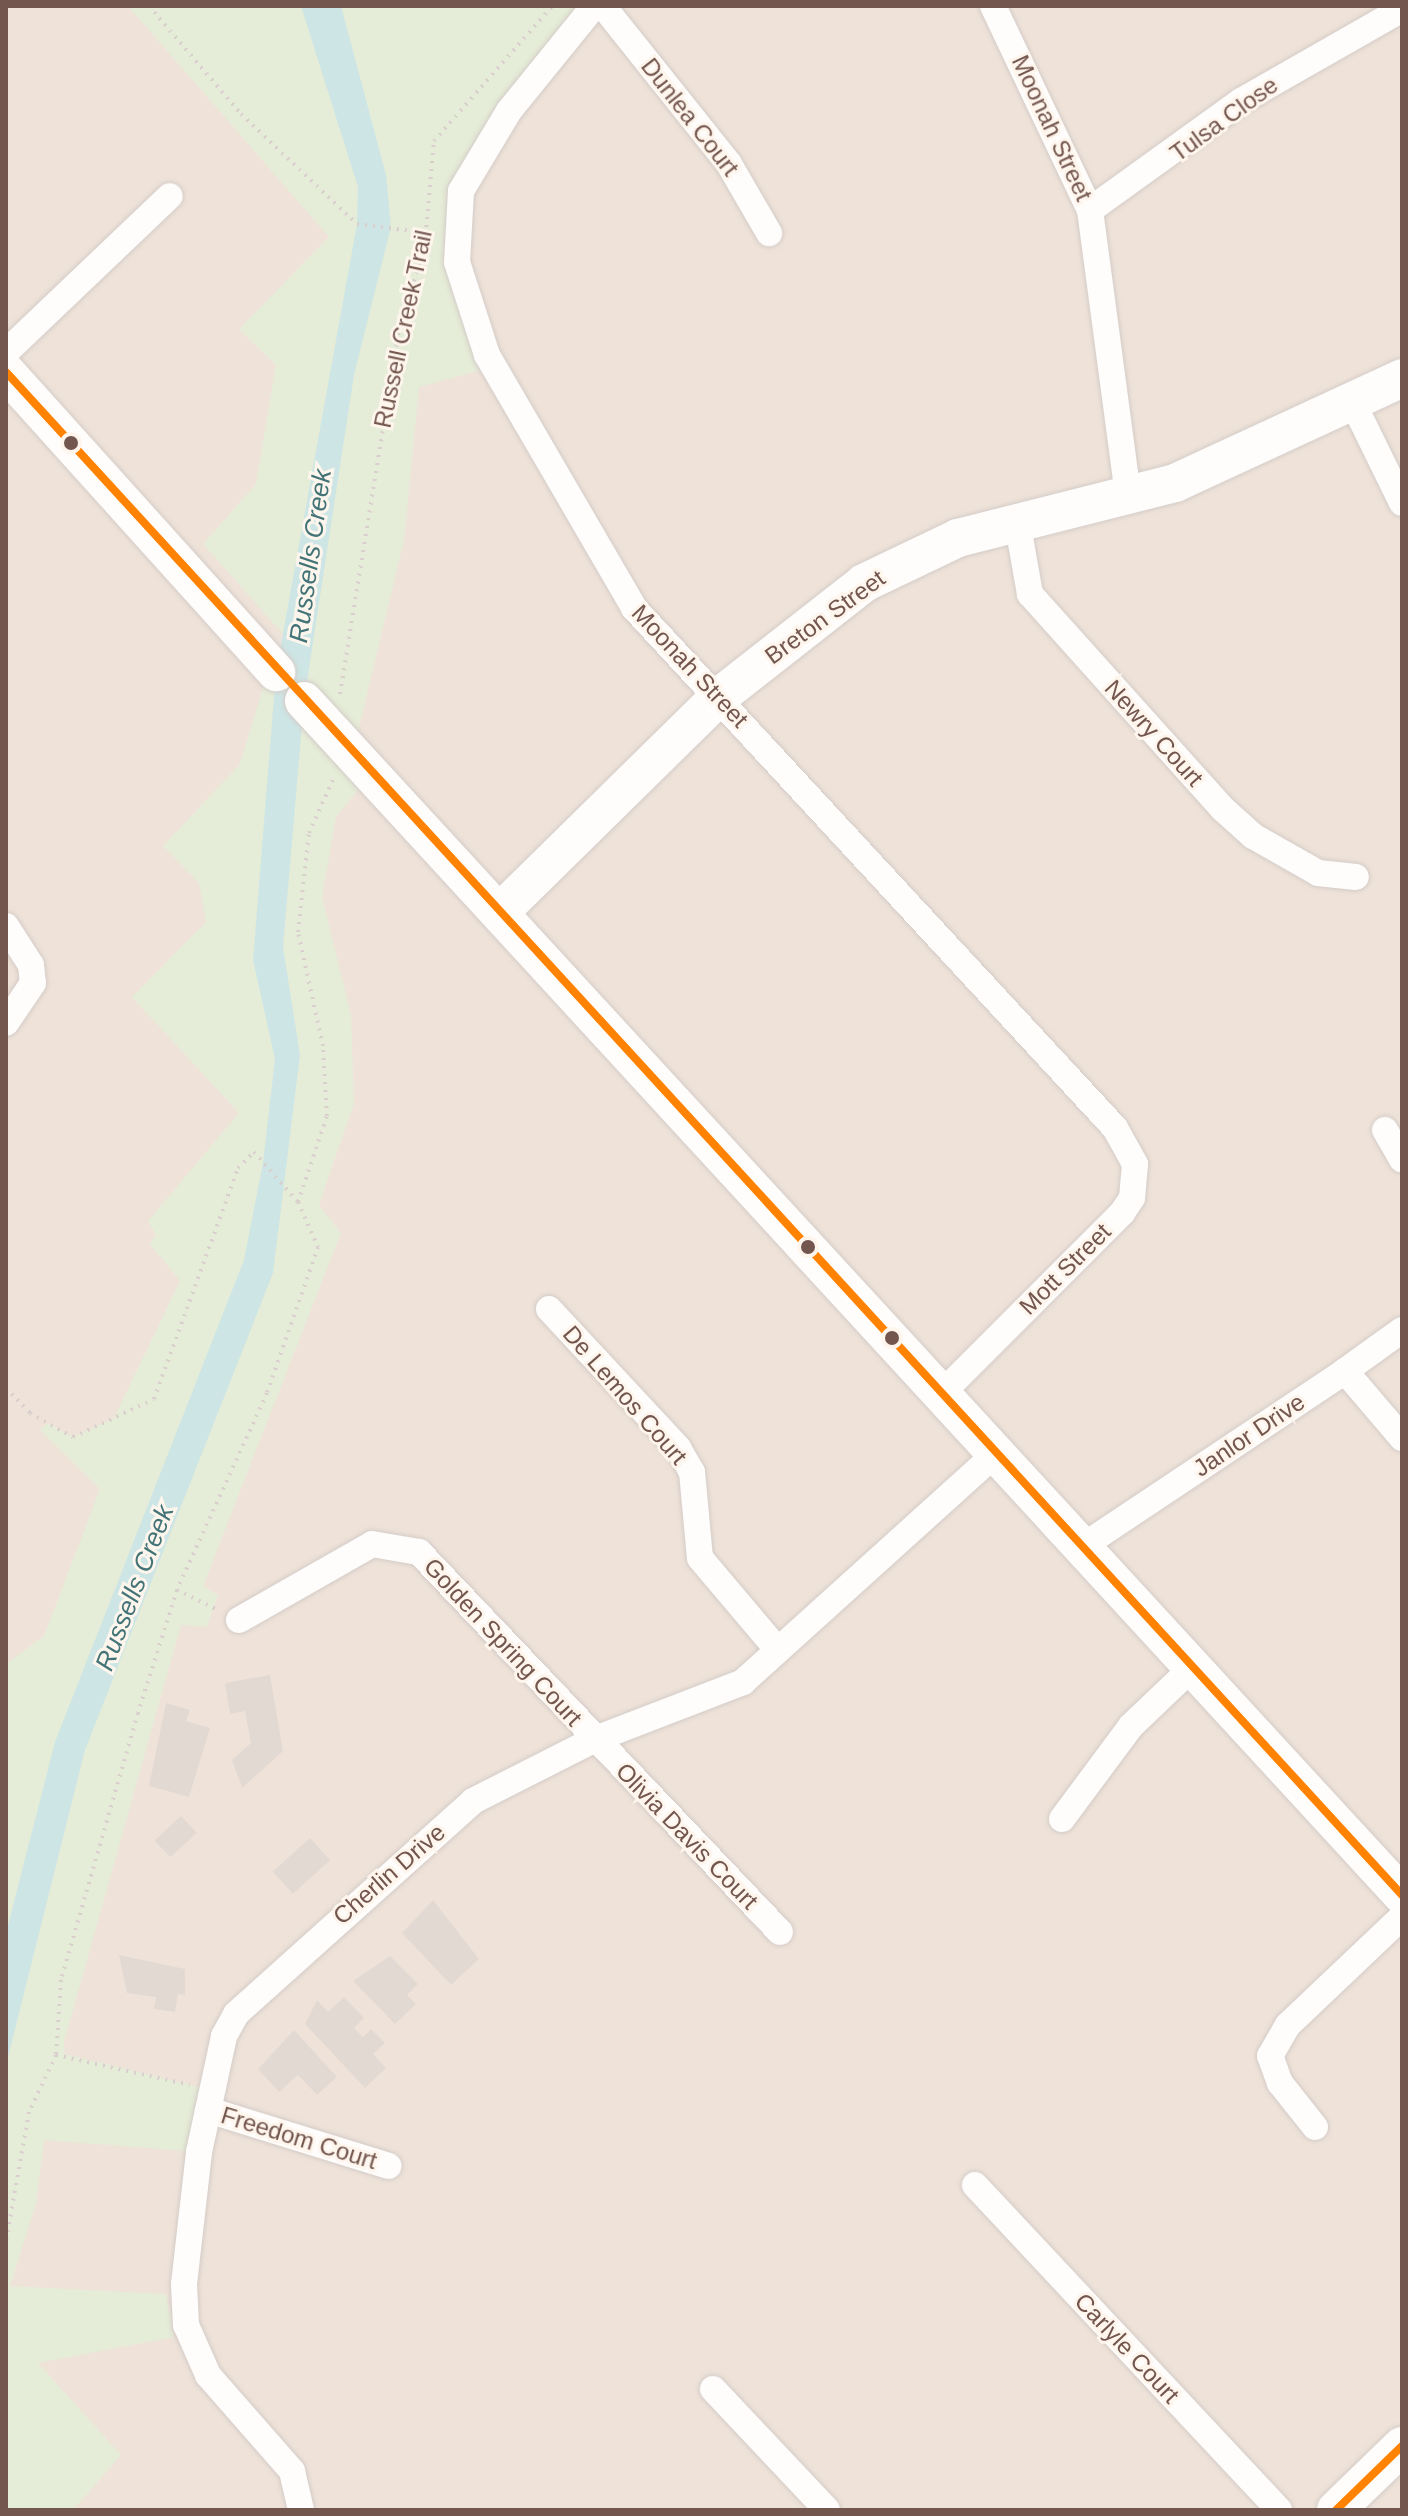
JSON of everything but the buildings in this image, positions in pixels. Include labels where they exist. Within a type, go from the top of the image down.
[{"type":"street","name":"Moonah Street","points":[[594,6],[478,156],[461,191],[457,262],[487,355],[576,518],[634,608],[720,696],[1115,1128]]},
{"type":"street","name":"Dunlea Court","points":[[603,6],[729,164],[769,233]]},
{"type":"street","name":"Moonah Street","points":[[993,6],[1090,210],[1128,493]]},
{"type":"street","name":"Tulsa Close","points":[[1090,210],[1241,101],[1402,9]]},
{"type":"street","points":[[6,352],[170,196]]},
{"type":"street","points":[[6,372],[290,686],[501,911],[942,1393],[1080,1548],[1402,1895]]},
{"type":"street","name":"Breton Street","points":[[501,911],[720,696],[864,583],[958,538],[1018,526],[1229,462],[1354,405],[1402,378]]},
{"type":"street","points":[[1354,405],[1402,503]]},
{"type":"street","name":"Newry Court","points":[[1018,526],[1030,594],[1223,809],[1253,836],[1318,873],[1356,877]]},
{"type":"street","points":[[6,926],[31,965],[33,983],[6,1023]]},
{"type":"street","name":"Mott Street","points":[[942,1393],[1132,1198],[1135,1164],[1115,1128]]},
{"type":"street","points":[[1385,1130],[1402,1160]]},
{"type":"street","name":"De Lemos Court","points":[[549,1309],[678,1448],[692,1472],[700,1558],[777,1649]]},
{"type":"street","name":"Janlor Drive","points":[[1080,1548],[1402,1330]]},
{"type":"street","points":[[1345,1371],[1402,1438]]},
{"type":"street","name":"Cherlin Drive","points":[[301,2510],[292,2471],[223,2395],[186,2325],[184,2284],[210,2100],[224,2036],[268,1981],[473,1801],[593,1740],[743,1682],[996,1453]]},
{"type":"street","name":"Golden Spring Court","points":[[239,1620],[372,1544],[398,1544],[419,1552],[593,1740]]},
{"type":"street","points":[[1062,1819],[1131,1726],[1193,1667]]},
{"type":"street","name":"Olivia Davis Court","points":[[593,1740],[780,1932]]},
{"type":"street","points":[[1315,2127],[1280,2083],[1270,2056],[1288,2025],[1402,1917]]},
{"type":"street","name":"Freedom Court","points":[[210,2100],[389,2166]]},
{"type":"street","name":"Carlyle Court","points":[[975,2185],[1279,2510]]},
{"type":"street","points":[[713,2389],[827,2510]]},
{"type":"street","points":[[1336,2510],[1402,2446]]},
{"type":"path","points":[[149,6],[241,114],[357,224],[426,232]]},
{"type":"path","name":"Russell Creek Trail","points":[[298,1202],[327,1116],[323,1046],[298,932],[309,833],[330,779],[345,765],[339,685],[355,570],[398,335],[426,232],[434,141],[552,6]]},
{"type":"path","points":[[6,1388],[30,1413],[73,1437],[154,1399],[238,1168],[254,1152],[298,1202],[318,1247],[267,1393],[177,1590],[61,1980],[56,2055],[29,2112],[6,2241]]},
{"type":"path","points":[[177,1590],[239,1620]]},
{"type":"path","points":[[56,2055],[210,2100]]},
{"type":"shaded area","points":[[6,6],[1402,6],[1402,2510],[6,2510]]},
{"type":"green space","points":[[128,6],[594,6],[509,111],[455,228],[493,367],[419,387],[404,540],[353,753],[372,773],[336,817],[322,897],[351,1015],[354,1103],[319,1205],[341,1233],[203,1586],[218,1595],[207,1627],[181,1625],[64,2042],[65,2054],[211,2090],[199,2152],[44,2140],[36,2204],[10,2286],[166,2294],[174,2337],[38,2363],[121,2455],[73,2510],[6,2510],[6,1664],[44,1636],[100,1489],[40,1430],[48,1423],[73,1437],[114,1418],[180,1281],[150,1244],[156,1235],[148,1221],[239,1113],[132,997],[206,922],[199,883],[163,846],[240,764],[270,665],[290,642],[203,544],[256,484],[276,365],[239,329],[329,237]]},
{"type":"water","name":"Russells Creek","points":[[301,6],[341,6],[386,175],[391,227],[354,375],[304,701],[283,947],[300,1055],[273,1273],[85,1750],[6,2065],[6,1933],[55,1742],[244,1260],[263,1163],[275,1059],[253,960],[276,672],[357,224],[358,187]]},
{"type":"transit line","points":[[6,372],[1402,1895]]},
{"type":"transit line","points":[[1336,2510],[1402,2446]]}]
